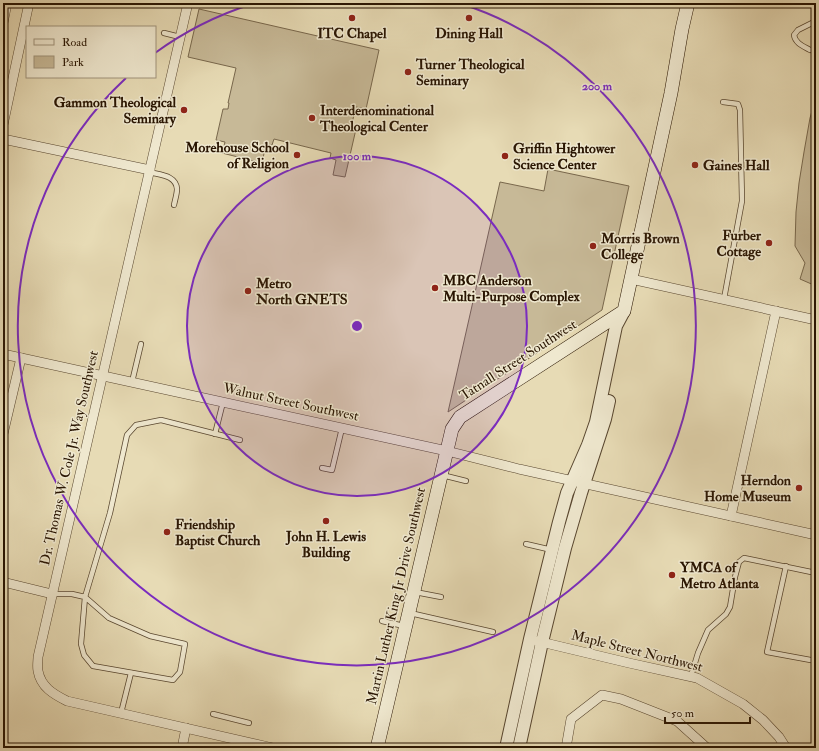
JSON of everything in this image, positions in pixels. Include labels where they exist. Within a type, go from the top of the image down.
[{"type":"main road","points":[[624,310],[671,93],[688,3]]},
{"type":"main road","name":"Tatnall Street Southwest","points":[[447,451],[452,429],[460,417],[624,310]]},
{"type":"main road","name":"Martin Luther King Jr Drive Southwest","points":[[377,748],[447,451]]},
{"type":"street","points":[[3,23],[7,3]]},
{"type":"street","points":[[3,125],[28,3]]},
{"type":"street","name":"Dr. Thomas W. Cole Jr. Way Southwest","points":[[188,3],[52,594],[38,657],[38,671],[43,684],[53,694],[66,701],[273,748]]},
{"type":"street","points":[[3,140],[150,171]]},
{"type":"street","points":[[631,279],[816,320]]},
{"type":"street","points":[[519,748],[542,642],[565,548],[578,482],[596,422],[616,326],[624,310]]},
{"type":"street","points":[[731,516],[776,311]]},
{"type":"street","name":"Walnut Street Southwest","points":[[3,354],[447,451],[816,535]]},
{"type":"street","points":[[3,434],[21,358]]},
{"type":"street","points":[[506,748],[530,639],[567,493],[578,482]]},
{"type":"street","points":[[3,582],[52,594]]},
{"type":"street","name":"Maple Street Northwest","points":[[530,639],[697,678],[743,704],[763,720],[779,737],[786,748]]},
{"type":"street","points":[[566,748],[571,719],[602,695],[621,699],[677,721],[707,748]]},
{"type":"street","points":[[182,748],[186,728]]},
{"type":"lane","points":[[810,50],[799,44],[794,35],[798,30],[816,21]]},
{"type":"lane","points":[[164,33],[180,37]]},
{"type":"lane","points":[[723,102],[738,104],[740,110],[742,200],[724,300]]},
{"type":"lane","points":[[150,171],[172,178],[175,182],[177,190],[174,205]]},
{"type":"lane","points":[[132,382],[141,344]]},
{"type":"lane","points":[[215,434],[223,402]]},
{"type":"lane","points":[[52,594],[72,594],[85,597],[109,618],[150,636],[185,644],[180,672],[173,680],[93,666],[84,655],[80,644],[85,597],[110,513],[127,435],[136,425],[160,420],[240,440]]},
{"type":"lane","points":[[322,468],[332,470],[342,428]]},
{"type":"lane","points":[[441,475],[466,481]]},
{"type":"lane","points":[[526,544],[552,550]]},
{"type":"lane","points":[[691,676],[698,653],[708,630],[726,614],[730,607],[734,577],[739,562],[744,558],[816,573]]},
{"type":"lane","points":[[786,566],[767,652],[816,662]]},
{"type":"lane","points":[[414,591],[441,597]]},
{"type":"lane","points":[[408,612],[493,632]]},
{"type":"lane","points":[[382,621],[405,627]]},
{"type":"lane","points":[[121,713],[131,672]]},
{"type":"lane","points":[[213,714],[249,723]]},
{"type":"green space","points":[[199,9],[379,50],[366,109],[356,107],[351,127],[356,129],[345,177],[333,175],[336,160],[330,158],[331,153],[274,139],[272,145],[266,144],[262,163],[222,153],[225,142],[216,140],[223,109],[228,109],[236,68],[188,57]]},
{"type":"green space","points":[[816,97],[816,286],[800,279],[805,263],[795,246],[799,183],[810,118]]},
{"type":"green space","points":[[548,169],[629,186],[602,310],[448,412],[500,182],[544,191]]},
{"type":"place","name":"ITC Chapel","points":[[352,18]]},
{"type":"place","name":"Dining Hall","points":[[469,18]]},
{"type":"place","name":"Turner Theological Seminary","points":[[408,72]]},
{"type":"place","name":"Gammon Theological Seminary","points":[[184,110]]},
{"type":"place","name":"Interdenominational Theological Center","points":[[312,118]]},
{"type":"place","name":"Morehouse School of Religion","points":[[297,155]]},
{"type":"place","name":"Griffin Hightower Science Center","points":[[505,156]]},
{"type":"place","name":"Gaines Hall","points":[[695,165]]},
{"type":"place","name":"Furber Cottage","points":[[769,243]]},
{"type":"place","name":"Morris Brown College","points":[[593,246]]},
{"type":"place","name":"MBC Anderson Multi-Purpose Complex","points":[[435,288]]},
{"type":"place","name":"Metro North GNETS","points":[[248,291]]},
{"type":"place","name":"Herndon Home Museum","points":[[799,488]]},
{"type":"place","name":"John H. Lewis Building","points":[[326,521]]},
{"type":"place","name":"Friendship Baptist Church","points":[[167,532]]},
{"type":"place","name":"YMCA of Metro Atlanta","points":[[672,575]]}]
